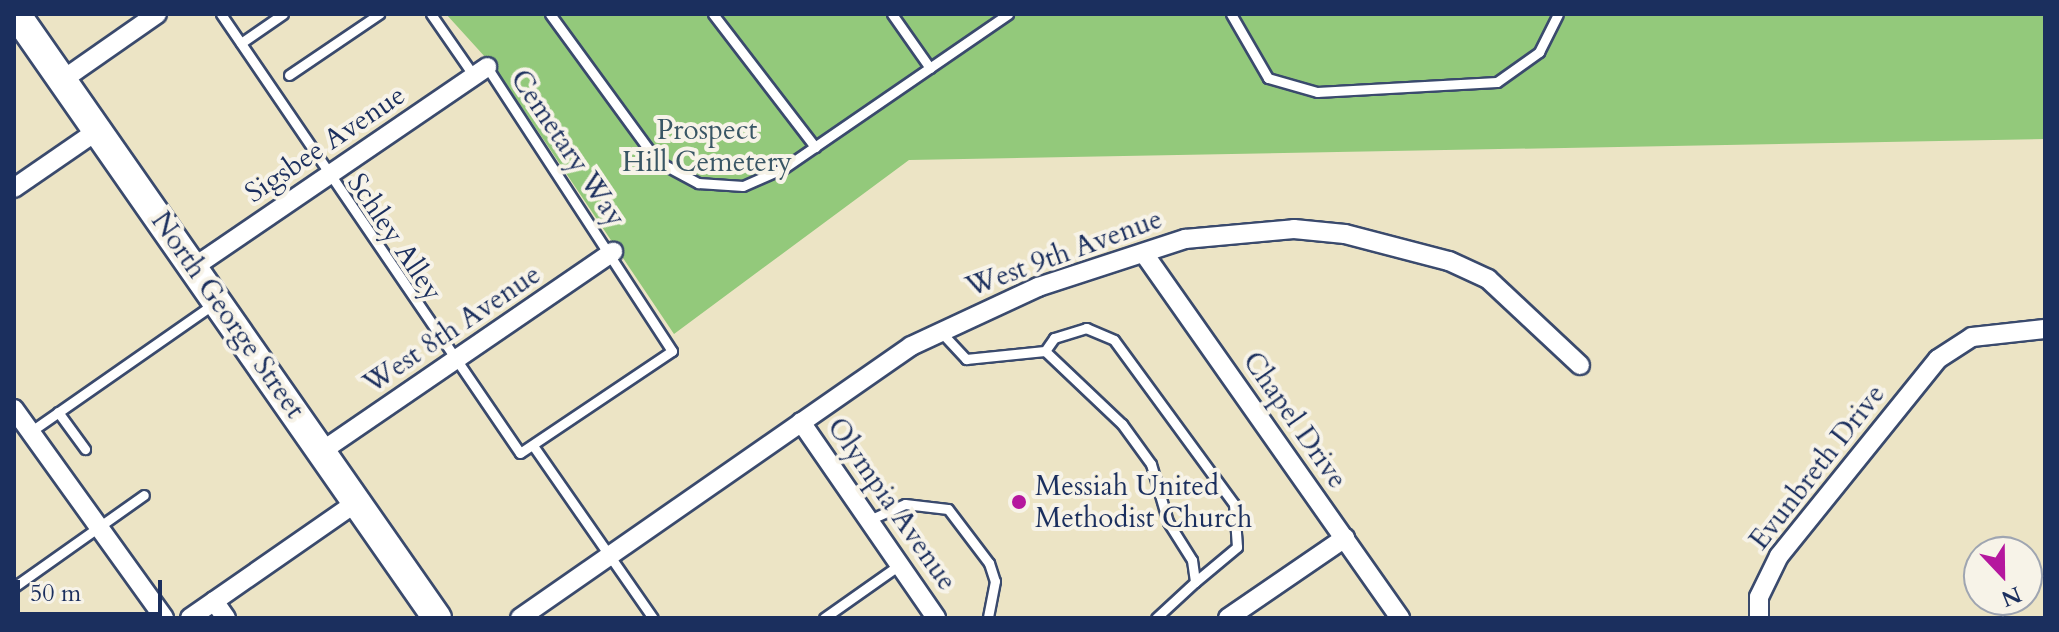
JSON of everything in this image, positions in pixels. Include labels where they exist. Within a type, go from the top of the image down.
[{"type":"main road","name":"North George Street","points":[[16,14],[437,618]]},
{"type":"street","points":[[61,81],[157,14]]},
{"type":"street","name":"Sigsbee Avenue","points":[[194,267],[480,72]]},
{"type":"street","points":[[14,188],[97,131]]},
{"type":"street","name":"West 9th Avenue","points":[[520,618],[939,330],[1038,287],[1145,255],[1185,239],[1247,229],[1345,234],[1488,279],[1580,365]]},
{"type":"street","name":"West 8th Avenue","points":[[322,451],[613,252]]},
{"type":"street","name":"Chapel Drive","points":[[1145,255],[1400,618]]},
{"type":"street","name":"Evunbreth Drive","points":[[1759,618],[1759,597],[1779,556],[1938,359],[1972,337],[2045,329]]},
{"type":"street","points":[[14,409],[22,438],[99,528],[164,618]]},
{"type":"street","name":"Olympia Avenue","points":[[801,422],[900,564],[930,616]]},
{"type":"street","points":[[190,618],[357,502]]},
{"type":"street","points":[[1228,618],[1345,538]]},
{"type":"street","points":[[214,601],[226,618]]},
{"type":"lane","name":"Schley Alley","points":[[221,14],[327,177],[508,443],[520,453],[534,447]]},
{"type":"lane","points":[[241,43],[283,14]]},
{"type":"lane","points":[[289,75],[379,14]]},
{"type":"lane","name":"Cemetary Way","points":[[431,14],[480,72],[613,252],[672,351],[534,447]]},
{"type":"lane","points":[[550,14],[657,161],[698,183],[743,186],[815,147],[1008,14]]},
{"type":"lane","points":[[713,14],[815,147]]},
{"type":"lane","points":[[892,14],[930,68]]},
{"type":"lane","points":[[1231,14],[1268,78],[1317,92],[1497,82],[1539,52],[1558,14]]},
{"type":"lane","points":[[22,438],[218,302]]},
{"type":"lane","points":[[1045,351],[1054,338],[1086,328],[1114,340],[1234,504],[1237,547],[1156,618]]},
{"type":"lane","points":[[939,330],[966,359],[1045,351],[1110,408],[1151,464],[1195,582]]},
{"type":"lane","points":[[58,412],[85,449]]},
{"type":"lane","points":[[534,447],[653,618]]},
{"type":"lane","points":[[16,583],[144,495]]},
{"type":"lane","points":[[869,520],[905,504],[948,509],[989,563],[995,581],[988,618]]},
{"type":"lane","points":[[824,618],[900,564]]},
{"type":"green space","name":"Prospect Hill Cemetery","points":[[446,14],[2045,14],[2045,139],[909,160],[674,334],[496,69]]},
{"type":"place","name":"Messiah United Methodist Church","points":[[1019,502]]}]
